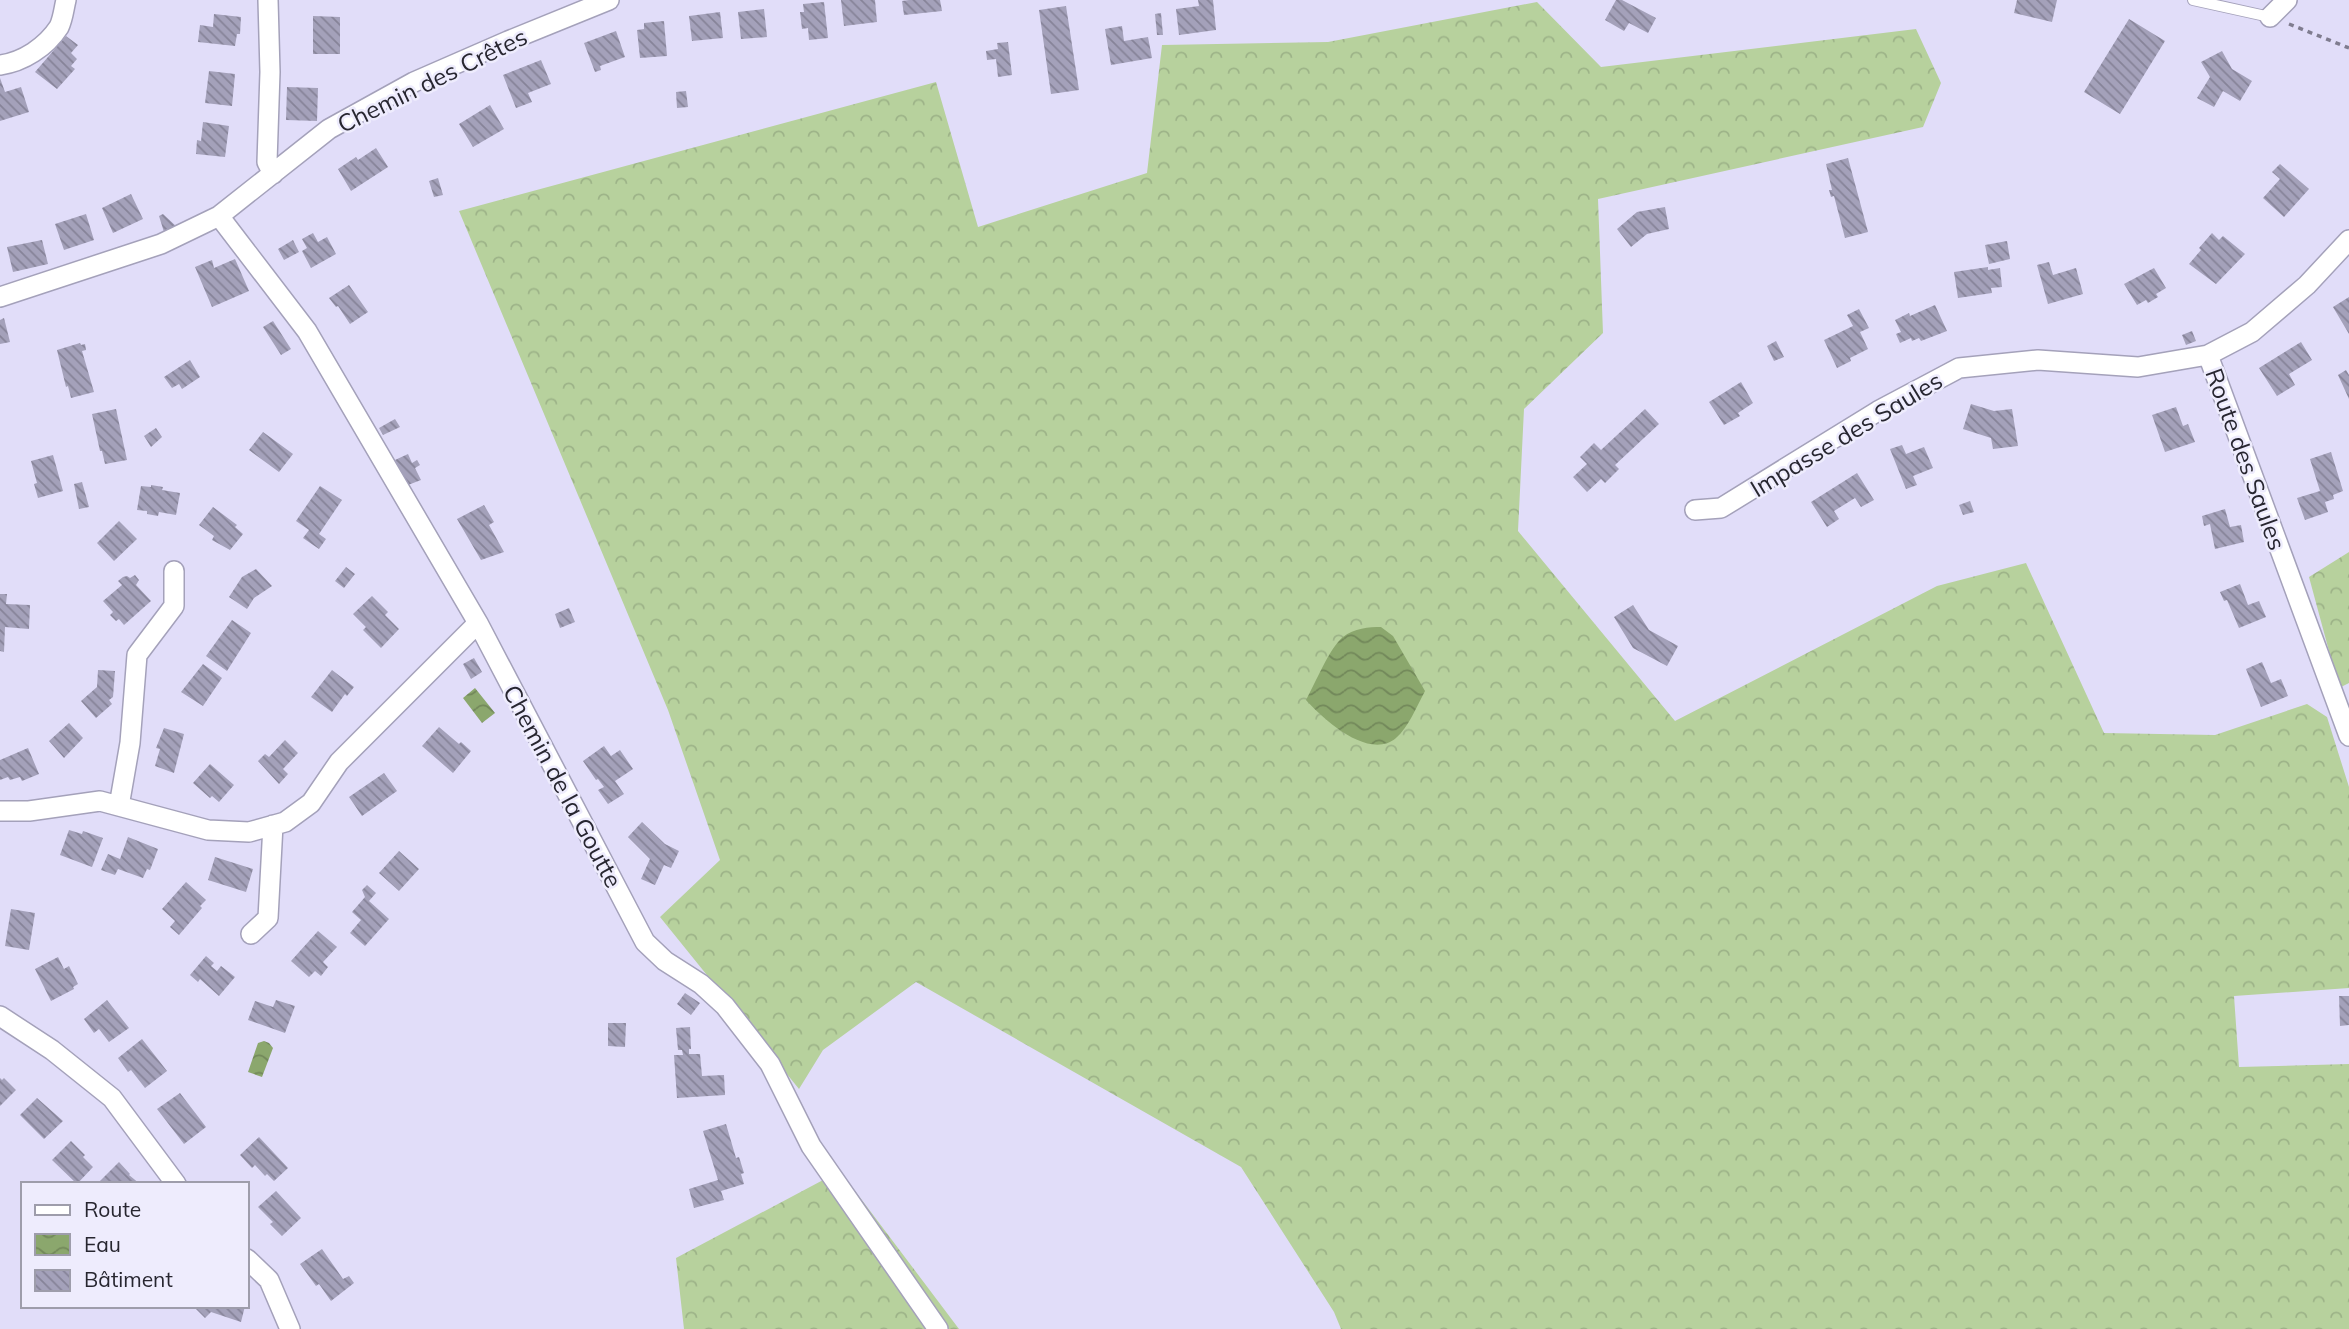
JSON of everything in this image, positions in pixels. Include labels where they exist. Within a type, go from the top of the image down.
[{"type":"street","points":[[0,65],[14,63],[39,49],[59,26],[66,0]]},
{"type":"street","points":[[268,0],[270,72],[267,162],[273,174]]},
{"type":"street","name":"Chemin des Crêtes","points":[[0,297],[161,244],[219,216],[329,129],[414,82],[609,0]]},
{"type":"street","points":[[2270,17],[2287,0]]},
{"type":"street","name":"Chemin de la Goutte","points":[[219,216],[307,331],[478,623],[645,942],[665,961],[701,984],[725,1006],[770,1064],[811,1146],[938,1329]]},
{"type":"street","name":"Route des Saules","points":[[2349,240],[2307,285],[2252,332],[2208,355],[2349,736]]},
{"type":"street","name":"Impasse des Saules","points":[[1695,510],[1721,509],[1878,411],[1959,368],[2038,360],[2138,367],[2208,355]]},
{"type":"street","points":[[119,806],[130,743],[137,655],[174,606],[174,571]]},
{"type":"street","points":[[0,811],[29,811],[100,801],[208,830],[249,832],[285,822],[312,803],[339,762],[478,623]]},
{"type":"street","points":[[251,934],[268,918],[273,825]]},
{"type":"street","points":[[0,1016],[52,1050],[112,1098],[175,1182]]},
{"type":"street","points":[[248,1260],[269,1280],[290,1329]]},
{"type":"lane","points":[[2193,0],[2270,17]]},
{"type":"path","points":[[2270,17],[2349,48]]},
{"type":"green space","points":[[1537,2],[1601,67],[1916,29],[1941,83],[1923,127],[1598,199],[1603,333],[1524,409],[1518,531],[1675,721],[1937,586],[2026,563],[2104,733],[2215,735],[2307,704],[2327,717],[2349,787],[2349,988],[2234,996],[2239,1067],[2349,1064],[2349,1329],[1341,1329],[1334,1312],[1241,1167],[916,982],[823,1050],[799,1089],[660,917],[720,860],[668,710],[459,211],[936,82],[978,227],[1147,173],[1162,45],[1328,42]]},
{"type":"green space","points":[[2349,552],[2349,683],[2339,688],[2309,577]]},
{"type":"green space","points":[[840,1171],[959,1329],[684,1329],[676,1258]]},
{"type":"water","points":[[1381,627],[1393,636],[1425,691],[1400,734],[1385,744],[1373,744],[1347,735],[1306,700],[1328,657],[1343,637],[1357,630]]},
{"type":"water","points":[[475,688],[495,713],[482,723],[463,698]]},
{"type":"water","points":[[264,1041],[273,1048],[262,1077],[248,1072],[258,1043]]},
{"type":"building","points":[[841,0],[875,0],[877,22],[844,26]]},
{"type":"building","points":[[940,0],[942,11],[904,15],[902,1]]},
{"type":"building","points":[[1198,0],[1213,0],[1216,30],[1179,35],[1176,9],[1199,6]]},
{"type":"building","points":[[1616,0],[1622,0],[1656,18],[1648,33],[1629,23],[1624,31],[1605,20]]},
{"type":"building","points":[[2017,0],[2057,0],[2052,22],[2014,13]]},
{"type":"building","points":[[824,2],[828,38],[809,40],[808,28],[802,29],[800,12],[804,12],[803,4]]},
{"type":"building","points":[[1066,6],[1079,90],[1051,94],[1039,10]]},
{"type":"building","points":[[764,9],[767,37],[741,39],[738,12]]},
{"type":"building","points":[[720,12],[723,38],[692,41],[689,16]]},
{"type":"building","points":[[1161,13],[1163,35],[1157,35],[1155,14]]},
{"type":"building","points":[[214,14],[241,17],[240,34],[237,34],[235,46],[198,42],[200,25],[213,27]]},
{"type":"building","points":[[313,16],[340,17],[340,54],[313,54]]},
{"type":"building","points":[[2129,19],[2165,41],[2120,114],[2084,92]]},
{"type":"building","points":[[664,21],[667,56],[640,58],[637,30],[644,29],[644,23]]},
{"type":"building","points":[[1122,26],[1124,41],[1148,37],[1152,58],[1111,65],[1105,29]]},
{"type":"building","points":[[616,31],[625,57],[600,66],[601,70],[595,72],[584,43]]},
{"type":"building","points":[[66,36],[78,45],[71,53],[77,59],[71,66],[75,69],[57,89],[35,72]]},
{"type":"building","points":[[1008,42],[1012,75],[998,77],[996,59],[987,60],[986,51],[998,49],[997,43]]},
{"type":"building","points":[[2222,51],[2232,69],[2252,81],[2240,101],[2223,91],[2214,107],[2197,98],[2210,77],[2201,62]]},
{"type":"building","points":[[541,60],[551,84],[528,93],[532,102],[516,108],[503,75]]},
{"type":"building","points":[[209,71],[235,74],[232,106],[205,103]]},
{"type":"building","points":[[0,78],[5,92],[21,87],[29,112],[0,121]]},
{"type":"building","points":[[287,87],[318,88],[317,121],[286,120]]},
{"type":"building","points":[[686,91],[688,107],[677,108],[676,92]]},
{"type":"building","points":[[490,105],[504,129],[473,147],[459,124]]},
{"type":"building","points":[[203,122],[229,126],[225,157],[196,154],[197,140],[201,141]]},
{"type":"building","points":[[376,148],[388,167],[351,191],[338,169]]},
{"type":"building","points":[[1848,158],[1868,232],[1845,238],[1834,196],[1831,197],[1829,190],[1832,190],[1826,164]]},
{"type":"building","points":[[2280,164],[2309,189],[2284,217],[2263,198],[2280,179],[2272,172]]},
{"type":"building","points":[[438,178],[443,195],[434,197],[429,181]]},
{"type":"building","points":[[131,194],[143,219],[113,233],[102,208]]},
{"type":"building","points":[[1665,207],[1669,229],[1647,234],[1631,247],[1617,229],[1637,212]]},
{"type":"building","points":[[86,214],[94,240],[64,250],[55,224]]},
{"type":"building","points":[[163,214],[178,228],[164,232],[159,216]]},
{"type":"building","points":[[313,233],[318,242],[327,237],[336,254],[311,268],[302,251],[307,248],[302,239]]},
{"type":"building","points":[[2212,233],[2219,240],[2223,236],[2245,254],[2216,284],[2189,264]]},
{"type":"building","points":[[42,240],[48,264],[13,272],[7,247]]},
{"type":"building","points":[[293,240],[299,252],[284,260],[278,249]]},
{"type":"building","points":[[2007,241],[2010,259],[1989,264],[1985,245]]},
{"type":"building","points":[[235,259],[249,291],[212,307],[195,267],[212,260],[214,268]]},
{"type":"building","points":[[2049,262],[2053,275],[2076,268],[2083,294],[2048,304],[2037,265]]},
{"type":"building","points":[[1988,267],[1988,270],[2000,268],[2002,287],[1991,288],[1992,293],[1958,298],[1954,272]]},
{"type":"building","points":[[2154,268],[2166,288],[2148,303],[2146,300],[2137,305],[2124,284]]},
{"type":"building","points":[[349,285],[368,312],[350,324],[329,298]]},
{"type":"building","points":[[2349,297],[2349,334],[2333,307]]},
{"type":"building","points":[[1935,305],[1947,331],[1921,341],[1919,338],[1912,341],[1911,338],[1900,343],[1896,334],[1901,332],[1895,320]]},
{"type":"building","points":[[1859,309],[1869,328],[1860,332],[1868,349],[1837,368],[1824,340],[1853,326],[1847,315]]},
{"type":"building","points":[[4,318],[10,342],[0,344],[0,320]]},
{"type":"building","points":[[273,321],[291,349],[281,355],[263,327]]},
{"type":"building","points":[[2192,331],[2196,341],[2186,345],[2182,335]]},
{"type":"building","points":[[1776,341],[1784,357],[1774,361],[1767,346]]},
{"type":"building","points":[[2301,342],[2312,360],[2289,374],[2295,385],[2277,396],[2259,368]]},
{"type":"building","points":[[85,344],[86,350],[82,351],[94,392],[71,398],[57,350]]},
{"type":"building","points":[[190,360],[200,377],[182,389],[179,384],[172,388],[164,377]]},
{"type":"building","points":[[2346,370],[2349,375],[2349,399],[2338,375]]},
{"type":"building","points":[[1741,382],[1753,403],[1738,413],[1740,416],[1724,425],[1709,402]]},
{"type":"building","points":[[1971,404],[1994,411],[2012,409],[2018,446],[1993,449],[1991,438],[1963,429]]},
{"type":"building","points":[[2176,407],[2183,426],[2188,424],[2195,442],[2165,452],[2152,415]]},
{"type":"building","points":[[116,409],[127,460],[105,464],[92,414]]},
{"type":"building","points":[[1645,409],[1659,424],[1615,465],[1619,469],[1605,483],[1601,479],[1587,492],[1573,477],[1587,464],[1580,457],[1594,443],[1601,450]]},
{"type":"building","points":[[395,419],[400,427],[383,435],[379,428]]},
{"type":"building","points":[[156,428],[162,437],[151,447],[144,436]]},
{"type":"building","points":[[263,432],[293,454],[279,472],[249,450]]},
{"type":"building","points":[[1902,445],[1906,454],[1924,447],[1933,468],[1913,476],[1917,485],[1906,489],[1890,449]]},
{"type":"building","points":[[2331,452],[2343,491],[2333,495],[2334,499],[2325,502],[2328,512],[2305,520],[2297,498],[2320,491],[2310,459]]},
{"type":"building","points":[[408,454],[412,463],[417,460],[420,465],[415,468],[421,480],[408,485],[395,460]]},
{"type":"building","points":[[53,455],[63,491],[38,498],[31,461]]},
{"type":"building","points":[[1857,473],[1874,500],[1861,507],[1855,498],[1834,511],[1839,519],[1827,527],[1811,502]]},
{"type":"building","points":[[82,482],[89,507],[79,509],[74,484]]},
{"type":"building","points":[[151,485],[180,493],[176,515],[159,512],[158,516],[137,510],[141,486]]},
{"type":"building","points":[[320,486],[342,500],[319,534],[326,539],[319,549],[303,538],[309,530],[296,521]]},
{"type":"building","points":[[1970,501],[1974,512],[1963,515],[1959,505]]},
{"type":"building","points":[[484,505],[494,522],[489,525],[504,552],[481,560],[457,519]]},
{"type":"building","points":[[213,507],[237,525],[235,527],[243,534],[230,550],[212,540],[214,536],[199,525]]},
{"type":"building","points":[[2225,509],[2230,527],[2241,525],[2244,542],[2215,549],[2210,524],[2204,526],[2202,516]]},
{"type":"building","points":[[119,521],[137,539],[114,561],[97,543]]},
{"type":"building","points":[[346,567],[355,574],[344,588],[335,581]]},
{"type":"building","points":[[256,569],[272,586],[254,598],[247,609],[229,597],[242,577]]},
{"type":"building","points":[[135,575],[139,580],[136,585],[151,601],[124,625],[110,615],[113,612],[103,601],[122,585],[118,581],[123,577],[130,578]]},
{"type":"building","points":[[2240,584],[2248,605],[2259,601],[2266,617],[2239,628],[2227,600],[2224,601],[2220,592]]},
{"type":"building","points":[[0,594],[7,594],[6,604],[30,605],[29,629],[5,627],[4,652],[0,651]]},
{"type":"building","points":[[372,596],[388,612],[385,615],[399,629],[381,648],[363,630],[366,627],[353,614]]},
{"type":"building","points":[[1633,605],[1649,630],[1678,646],[1667,666],[1633,648],[1614,617]]},
{"type":"building","points":[[569,608],[575,622],[560,628],[555,614]]},
{"type":"building","points":[[232,620],[251,633],[227,671],[206,656]]},
{"type":"building","points":[[474,658],[482,672],[471,679],[463,664]]},
{"type":"building","points":[[2262,662],[2271,683],[2281,679],[2288,696],[2261,707],[2246,669]]},
{"type":"building","points":[[203,664],[222,678],[203,706],[181,692]]},
{"type":"building","points":[[98,670],[115,671],[113,697],[109,700],[112,704],[96,718],[81,701],[97,687]]},
{"type":"building","points":[[332,670],[354,687],[347,696],[345,694],[332,712],[311,697]]},
{"type":"building","points":[[69,723],[83,738],[64,758],[49,741]]},
{"type":"building","points":[[439,727],[471,751],[453,773],[422,746]]},
{"type":"building","points":[[164,728],[184,734],[174,773],[155,766],[160,749],[156,748]]},
{"type":"building","points":[[285,740],[298,753],[283,769],[288,774],[279,784],[258,761],[265,754],[269,757]]},
{"type":"building","points":[[604,746],[611,756],[620,750],[633,769],[615,781],[624,794],[608,804],[598,790],[604,787],[583,761]]},
{"type":"building","points":[[28,748],[39,774],[22,781],[20,777],[0,780],[0,760]]},
{"type":"building","points":[[210,764],[234,785],[219,802],[193,783]]},
{"type":"building","points":[[384,773],[397,791],[362,816],[349,797]]},
{"type":"building","points":[[642,822],[665,844],[679,851],[671,868],[664,865],[655,885],[641,879],[650,859],[628,837]]},
{"type":"building","points":[[69,830],[82,834],[83,831],[103,838],[92,867],[60,855]]},
{"type":"building","points":[[128,837],[158,849],[150,870],[147,869],[143,878],[118,869],[115,875],[101,870],[108,854],[120,859]]},
{"type":"building","points":[[399,851],[419,869],[399,891],[379,873]]},
{"type":"building","points":[[215,857],[253,869],[246,892],[208,880]]},
{"type":"building","points":[[186,882],[206,900],[179,935],[170,927],[175,921],[162,909]]},
{"type":"building","points":[[367,885],[376,893],[369,901],[389,919],[365,946],[350,933],[361,920],[352,912],[365,897],[362,890]]},
{"type":"building","points":[[11,909],[35,913],[29,950],[5,946]]},
{"type":"building","points":[[318,931],[337,947],[323,962],[328,967],[321,976],[315,971],[309,977],[291,961]]},
{"type":"building","points":[[206,956],[214,963],[211,966],[217,971],[221,966],[235,977],[219,996],[200,979],[198,982],[190,975]]},
{"type":"building","points":[[58,957],[64,969],[69,966],[78,984],[51,1001],[35,969]]},
{"type":"building","points":[[685,993],[700,1003],[691,1015],[677,1004]]},
{"type":"building","points":[[2339,996],[2349,996],[2349,1025],[2340,1026]]},
{"type":"building","points":[[107,1000],[129,1028],[109,1042],[99,1029],[94,1033],[84,1019]]},
{"type":"building","points":[[276,1000],[295,1006],[285,1033],[248,1020],[255,1001],[273,1007]]},
{"type":"building","points":[[608,1023],[626,1023],[625,1047],[608,1046]]},
{"type":"building","points":[[690,1027],[689,1054],[700,1054],[702,1076],[724,1075],[725,1095],[677,1098],[674,1055],[683,1055],[682,1050],[678,1050],[676,1028]]},
{"type":"building","points":[[142,1039],[167,1071],[145,1088],[118,1058]]},
{"type":"building","points":[[0,1078],[4,1078],[16,1090],[0,1106]]},
{"type":"building","points":[[180,1093],[206,1127],[184,1144],[157,1109]]},
{"type":"building","points":[[37,1098],[63,1121],[44,1139],[20,1115]]},
{"type":"building","points":[[726,1124],[736,1158],[739,1157],[744,1173],[741,1174],[744,1184],[721,1191],[724,1200],[694,1208],[689,1189],[718,1180],[703,1131]]},
{"type":"building","points":[[259,1137],[288,1168],[274,1181],[255,1165],[252,1168],[240,1155]]},
{"type":"building","points":[[71,1141],[93,1167],[79,1182],[75,1182],[52,1160]]},
{"type":"building","points":[[119,1162],[138,1182],[99,1182]]},
{"type":"building","points":[[276,1191],[301,1218],[282,1236],[258,1207]]},
{"type":"building","points":[[322,1249],[343,1279],[349,1276],[354,1283],[331,1301],[300,1264]]},
{"type":"building","points":[[195,1308],[244,1308],[241,1322],[211,1312],[205,1318]]}]
